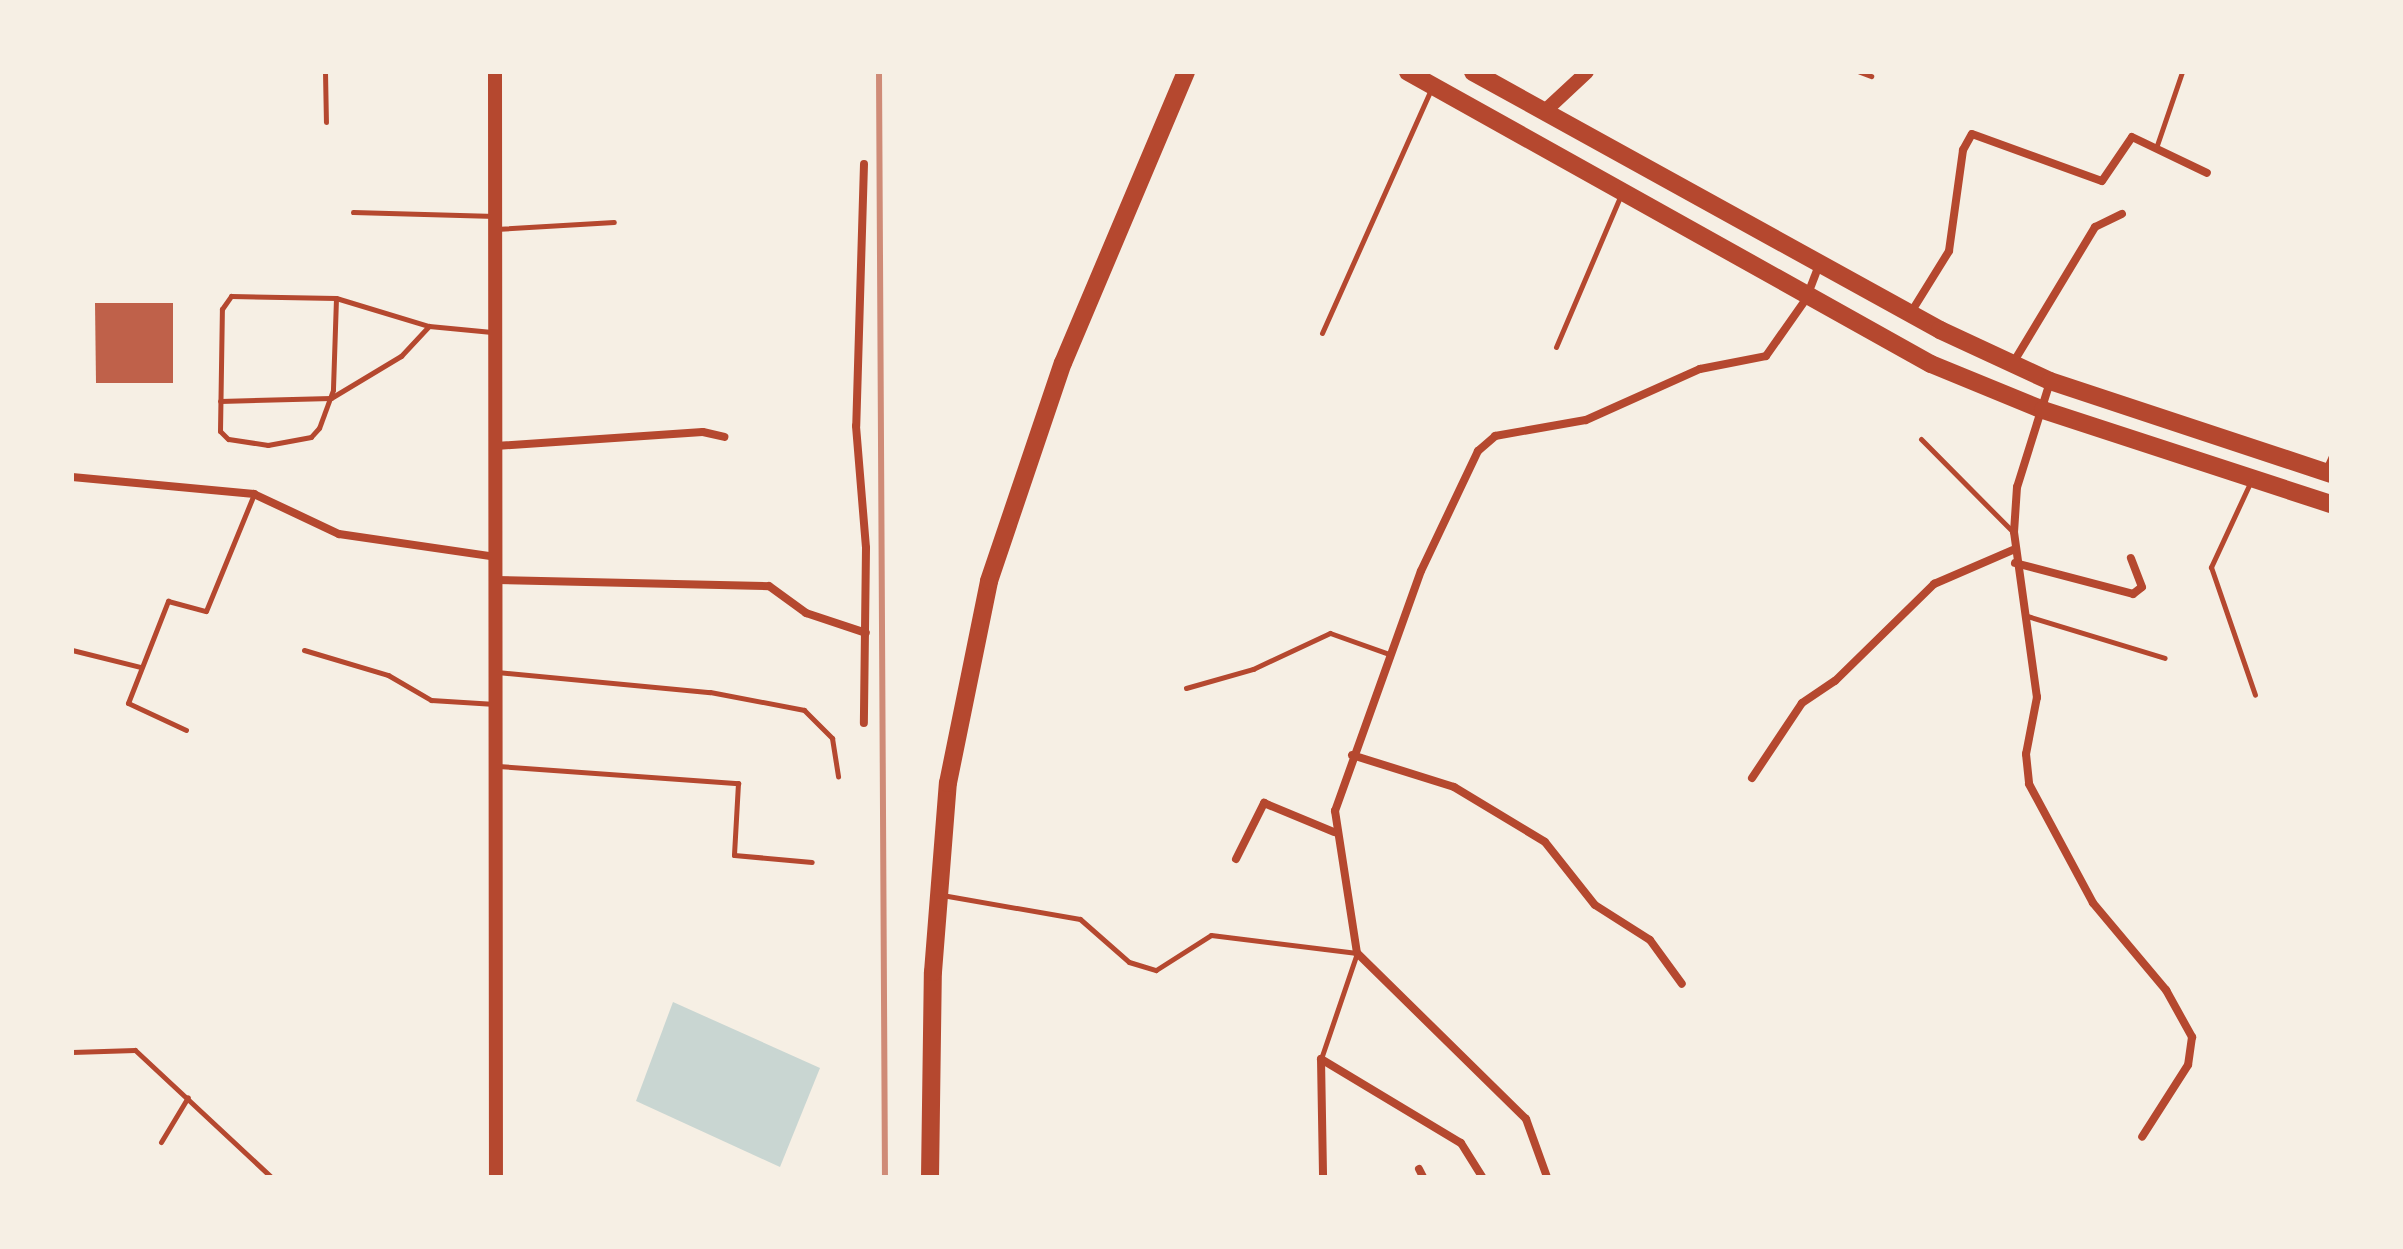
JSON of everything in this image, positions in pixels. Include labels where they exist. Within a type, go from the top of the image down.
[{"type":"highway","points":[[930,1177],[938,895],[948,783],[989,581],[1063,363],[1186,72]]},
{"type":"highway","points":[[1408,72],[1529,138],[1806,299],[2043,410],[2331,504]]},
{"type":"highway","points":[[1473,72],[1818,267],[2012,364],[2050,381],[2329,467]]},
{"type":"highway","points":[[1529,138],[1545,111]]},
{"type":"street","points":[[495,72],[496,1177]]},
{"type":"street","points":[[1545,111],[1587,72]]},
{"type":"street","points":[[1910,315],[1949,251],[1972,134],[2102,181],[2132,137],[2207,173]]},
{"type":"street","points":[[864,164],[856,426],[866,633],[864,723]]},
{"type":"street","points":[[2012,364],[2095,227],[2122,214]]},
{"type":"street","points":[[1547,1177],[1526,1119],[1357,953],[1350,875],[1334,832],[1352,755],[1460,476],[1487,443],[1586,420],[1700,369],[1766,356],[1806,299],[1818,267]]},
{"type":"street","points":[[2050,381],[2017,487],[2014,532],[2015,563],[2037,697],[2026,754],[2029,784],[2093,903],[2166,990],[2192,1037],[2188,1065],[2142,1137]]},
{"type":"street","points":[[496,446],[703,432],[724,437]]},
{"type":"street","points":[[72,477],[254,494],[339,534],[497,557]]},
{"type":"street","points":[[1752,778],[1802,703],[1835,681],[1934,584],[2015,549]]},
{"type":"street","points":[[2015,563],[2133,594],[2142,587],[2131,558]]},
{"type":"street","points":[[496,580],[769,586],[806,613],[866,633]]},
{"type":"street","points":[[1352,755],[1454,787],[1545,842],[1595,905],[1650,940],[1682,984]]},
{"type":"street","points":[[1236,859],[1264,803],[1334,832]]},
{"type":"street","points":[[1321,1059],[1323,1177]]},
{"type":"street","points":[[1321,1059],[1461,1143],[1482,1177]]},
{"type":"lane","points":[[325,72],[326,122]]},
{"type":"lane","points":[[1860,72],[1871,76]]},
{"type":"lane","points":[[2156,148],[2182,72]]},
{"type":"lane","points":[[1322,333],[1433,86]]},
{"type":"lane","points":[[1556,347],[1622,192]]},
{"type":"lane","points":[[353,212],[495,222],[614,222]]},
{"type":"lane","points":[[336,298],[331,398],[311,437],[268,445],[228,439],[220,431],[224,301],[336,298],[429,326],[496,332]]},
{"type":"lane","points":[[220,401],[331,398],[401,356],[429,326]]},
{"type":"lane","points":[[1921,439],[2014,532]]},
{"type":"lane","points":[[2252,479],[2211,567],[2255,695]]},
{"type":"lane","points":[[186,730],[128,703],[168,601],[206,611],[254,494]]},
{"type":"lane","points":[[2023,615],[2165,658]]},
{"type":"lane","points":[[1186,688],[1253,669],[1330,633],[1389,654]]},
{"type":"lane","points":[[72,650],[140,667]]},
{"type":"lane","points":[[304,650],[388,675],[431,700],[496,704]]},
{"type":"lane","points":[[496,672],[710,692],[804,710],[832,738],[838,777]]},
{"type":"lane","points":[[496,766],[738,783],[734,855],[812,862]]},
{"type":"lane","points":[[938,895],[1080,919],[1129,962],[1156,970],[1211,935],[1357,953],[1321,1059]]},
{"type":"lane","points":[[72,1052],[127,1047],[188,1097],[271,1177]]},
{"type":"lane","points":[[161,1142],[188,1097]]},
{"type":"shaded area","points":[[673,1002],[820,1068],[780,1167],[636,1101]]},
{"type":"building","points":[[95,303],[173,303],[173,383],[96,383]]},
{"type":"railway","points":[[879,72],[885,1177]]}]
